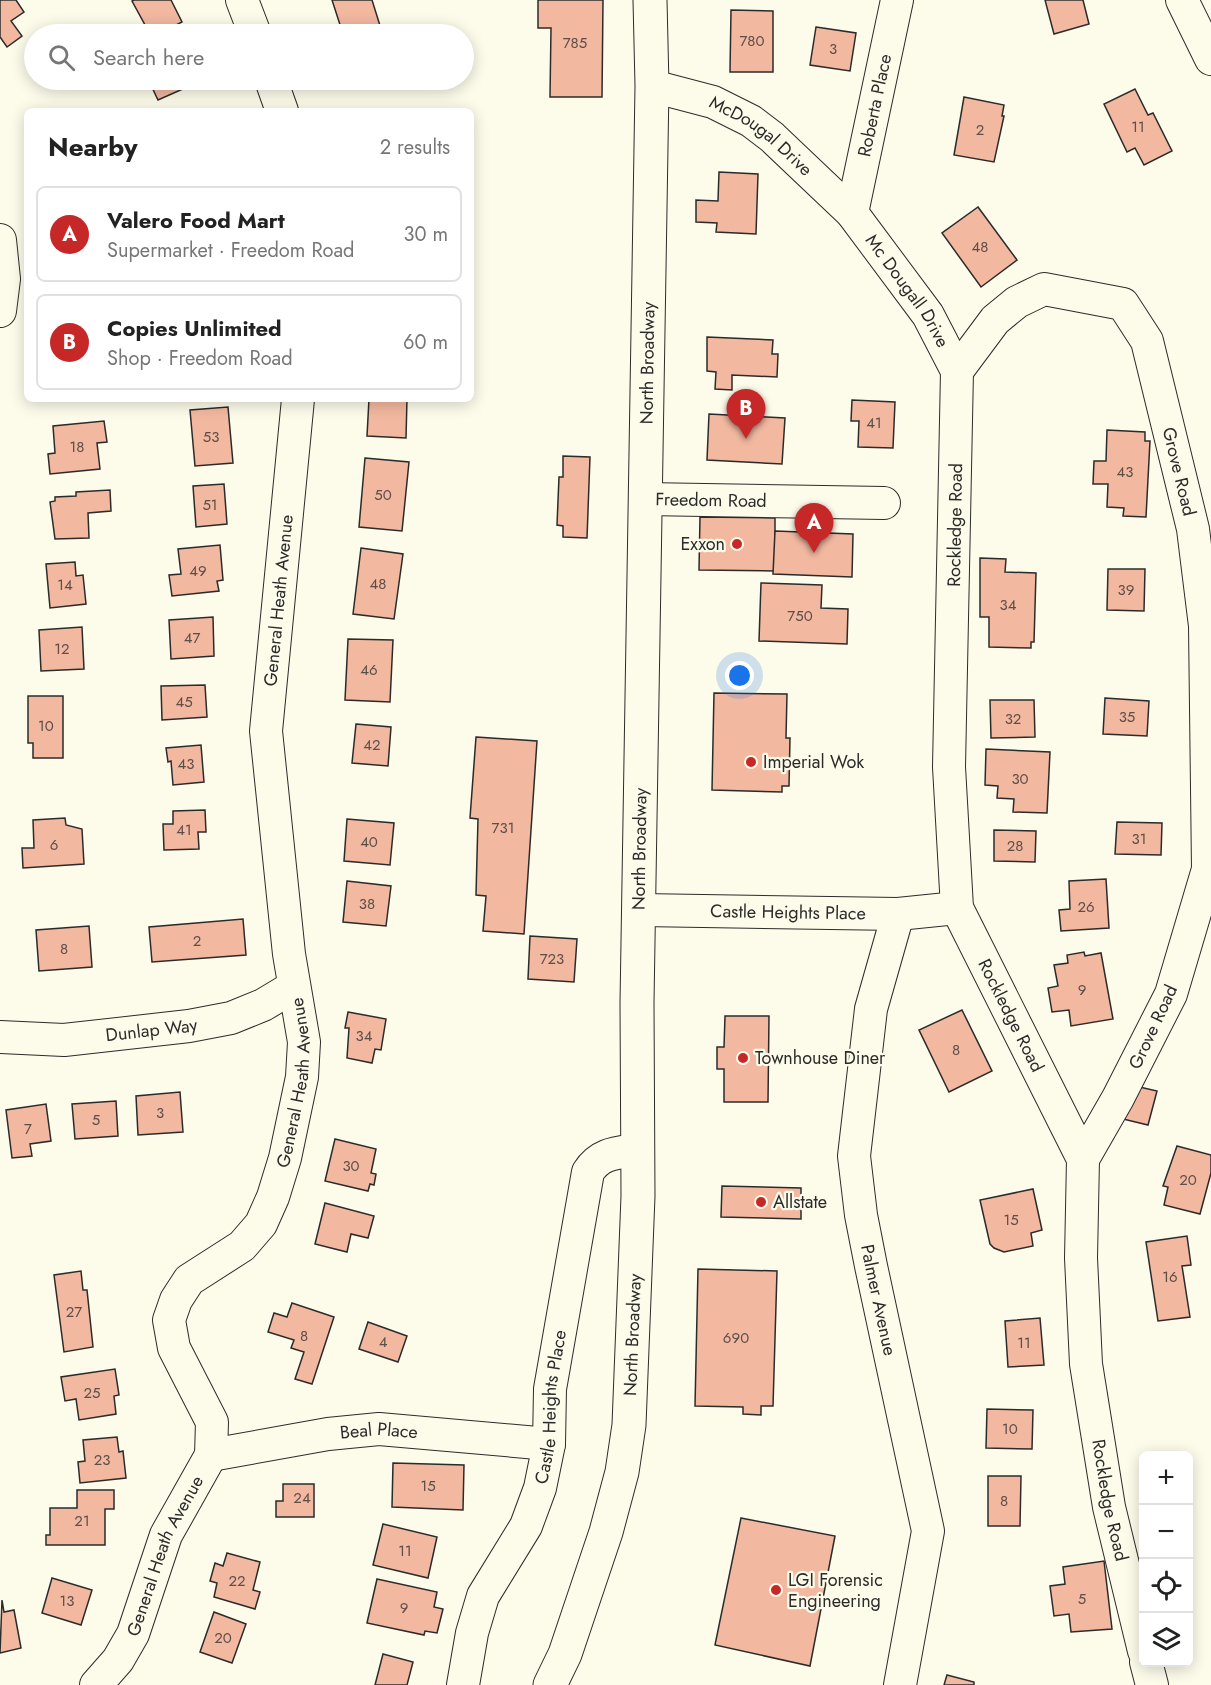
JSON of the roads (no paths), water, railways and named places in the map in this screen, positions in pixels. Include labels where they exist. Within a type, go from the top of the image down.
[{"type":"main road","name":"North Broadway","points":[[550,1685],[565,1654],[590,1582],[622,1472],[629,1425],[638,1196],[652,86],[650,0]]},
{"type":"street","points":[[242,0],[251,24]]},
{"type":"street","name":"Roberta Place","points":[[852,213],[897,0]]},
{"type":"street","points":[[1182,0],[1211,59]]},
{"type":"street","name":"McDougal Drive","points":[[652,86],[713,102],[751,122],[772,137],[852,213]]},
{"type":"street","points":[[275,90],[281,108]]},
{"type":"street","name":"Mc Dougall Drive","points":[[852,213],[928,315],[957,371]]},
{"type":"street","points":[[0,240],[4,279],[0,311]]},
{"type":"street","name":"Grove Road","points":[[957,371],[995,320],[1017,302],[1044,289],[1123,304],[1148,341],[1193,529],[1205,626],[1208,869],[1171,994],[1118,1098],[1083,1159]]},
{"type":"street","name":"Rockledge Road","points":[[957,371],[946,909],[1083,1159],[1081,1258],[1086,1364],[1109,1506],[1139,1634]]},
{"type":"street","name":"General Heath Avenue","points":[[96,1685],[104,1679],[118,1660],[133,1634],[166,1535],[211,1455],[212,1422],[174,1348],[170,1320],[176,1300],[189,1280],[242,1246],[261,1224],[273,1197],[285,1158],[302,1077],[304,1042],[293,987],[266,731],[298,402]]},
{"type":"street","name":"Freedom Road","points":[[645,499],[884,503]]},
{"type":"street","name":"Castle Heights Place","points":[[640,910],[898,914],[946,909]]},
{"type":"street","name":"Palmer Avenue","points":[[898,914],[871,1009],[854,1156],[867,1246],[928,1531],[900,1685]]},
{"type":"street","name":"Dunlap Way","points":[[0,1037],[64,1040],[189,1026],[231,1018],[263,1005],[293,987]]},
{"type":"street","name":"Castle Heights Place","points":[[463,1685],[472,1633],[483,1596],[526,1526],[540,1488],[549,1444],[550,1389],[588,1172],[594,1162],[603,1156],[637,1150]]},
{"type":"street","name":"Beal Place","points":[[211,1455],[328,1434],[379,1430],[549,1444]]},
{"type":"street","points":[[1147,1667],[1152,1685]]},
{"type":"place","name":"Copies Unlimited","points":[[746,439]]},
{"type":"place","name":"Exxon","points":[[737,544]]},
{"type":"place","name":"Valero Food Mart","points":[[814,553]]},
{"type":"place","name":"Imperial Wok","points":[[751,762]]},
{"type":"place","name":"Townhouse Diner","points":[[743,1058]]},
{"type":"place","name":"Allstate","points":[[761,1202]]},
{"type":"place","name":"LGI Forensic Engineering","points":[[776,1590]]}]
